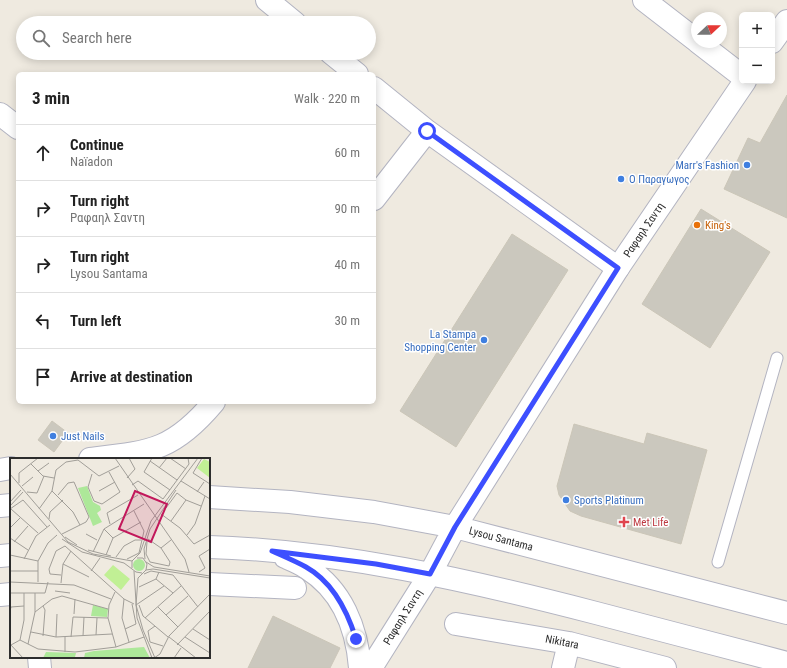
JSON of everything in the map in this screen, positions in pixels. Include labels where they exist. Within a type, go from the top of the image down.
[{"type":"street","points":[[267,0],[286,16]]},
{"type":"street","points":[[644,0],[691,36]]},
{"type":"street","points":[[775,38],[787,21]]},
{"type":"street","points":[[707,48],[739,74]]},
{"type":"street","points":[[340,60],[355,72]]},
{"type":"street","name":"Ραφαηλ Σαντη","points":[[370,668],[430,574],[455,527],[618,268],[743,84]]},
{"type":"street","points":[[376,90],[427,131],[618,268]]},
{"type":"street","points":[[0,114],[16,126]]},
{"type":"street","points":[[376,196],[427,131]]},
{"type":"street","points":[[99,458],[135,454],[165,445],[179,437],[201,417],[212,404]]},
{"type":"street","points":[[0,470],[10,468]]},
{"type":"street","name":"Lysou Santama","points":[[210,497],[290,502],[374,512],[455,527],[787,613]]},
{"type":"street","points":[[0,506],[10,505]]},
{"type":"street","points":[[210,547],[272,551],[376,564],[430,574],[513,592],[787,663]]},
{"type":"street","points":[[272,551],[307,568],[323,580],[335,593],[344,606],[351,623],[356,639],[360,668]]},
{"type":"street","points":[[0,556],[10,555]]},
{"type":"street","points":[[210,584],[295,588]]},
{"type":"street","points":[[0,596],[10,594]]},
{"type":"street","name":"Nikitara","points":[[456,624],[569,643],[665,668]]},
{"type":"street","points":[[563,668],[569,643]]},
{"type":"street","points":[[39,658],[40,668]]},
{"type":"lane","points":[[718,562],[777,358]]},
{"type":"building","points":[[787,95],[787,218],[724,189],[748,138],[760,143]]},
{"type":"building","points":[[701,209],[770,252],[710,348],[642,304]]},
{"type":"building","name":"La Stampa Shopping Center","points":[[512,234],[568,270],[456,447],[400,411]]},
{"type":"building","name":"Just Nails","points":[[52,421],[68,433],[54,452],[38,440]]},
{"type":"building","points":[[574,424],[644,444],[647,433],[707,450],[681,544],[581,516],[570,511],[559,495],[557,486]]},
{"type":"building","points":[[273,616],[340,648],[330,668],[248,668]]},
{"type":"place","name":"Marr's Fashion","points":[[747,165]]},
{"type":"place","name":"Ο Παραγωγος","points":[[621,179]]},
{"type":"place","name":"King's","points":[[697,225]]},
{"type":"place","name":"La Stampa Shopping Center","points":[[484,340]]},
{"type":"place","name":"Just Nails","points":[[53,436]]},
{"type":"place","name":"Sports Platinum","points":[[566,500]]},
{"type":"place","name":"Met Life","points":[[624,522]]},
{"type":"route","points":[[356,639],[344,606],[323,580],[307,568],[272,551],[335,558],[430,574],[455,527],[618,268],[427,131]]}]
